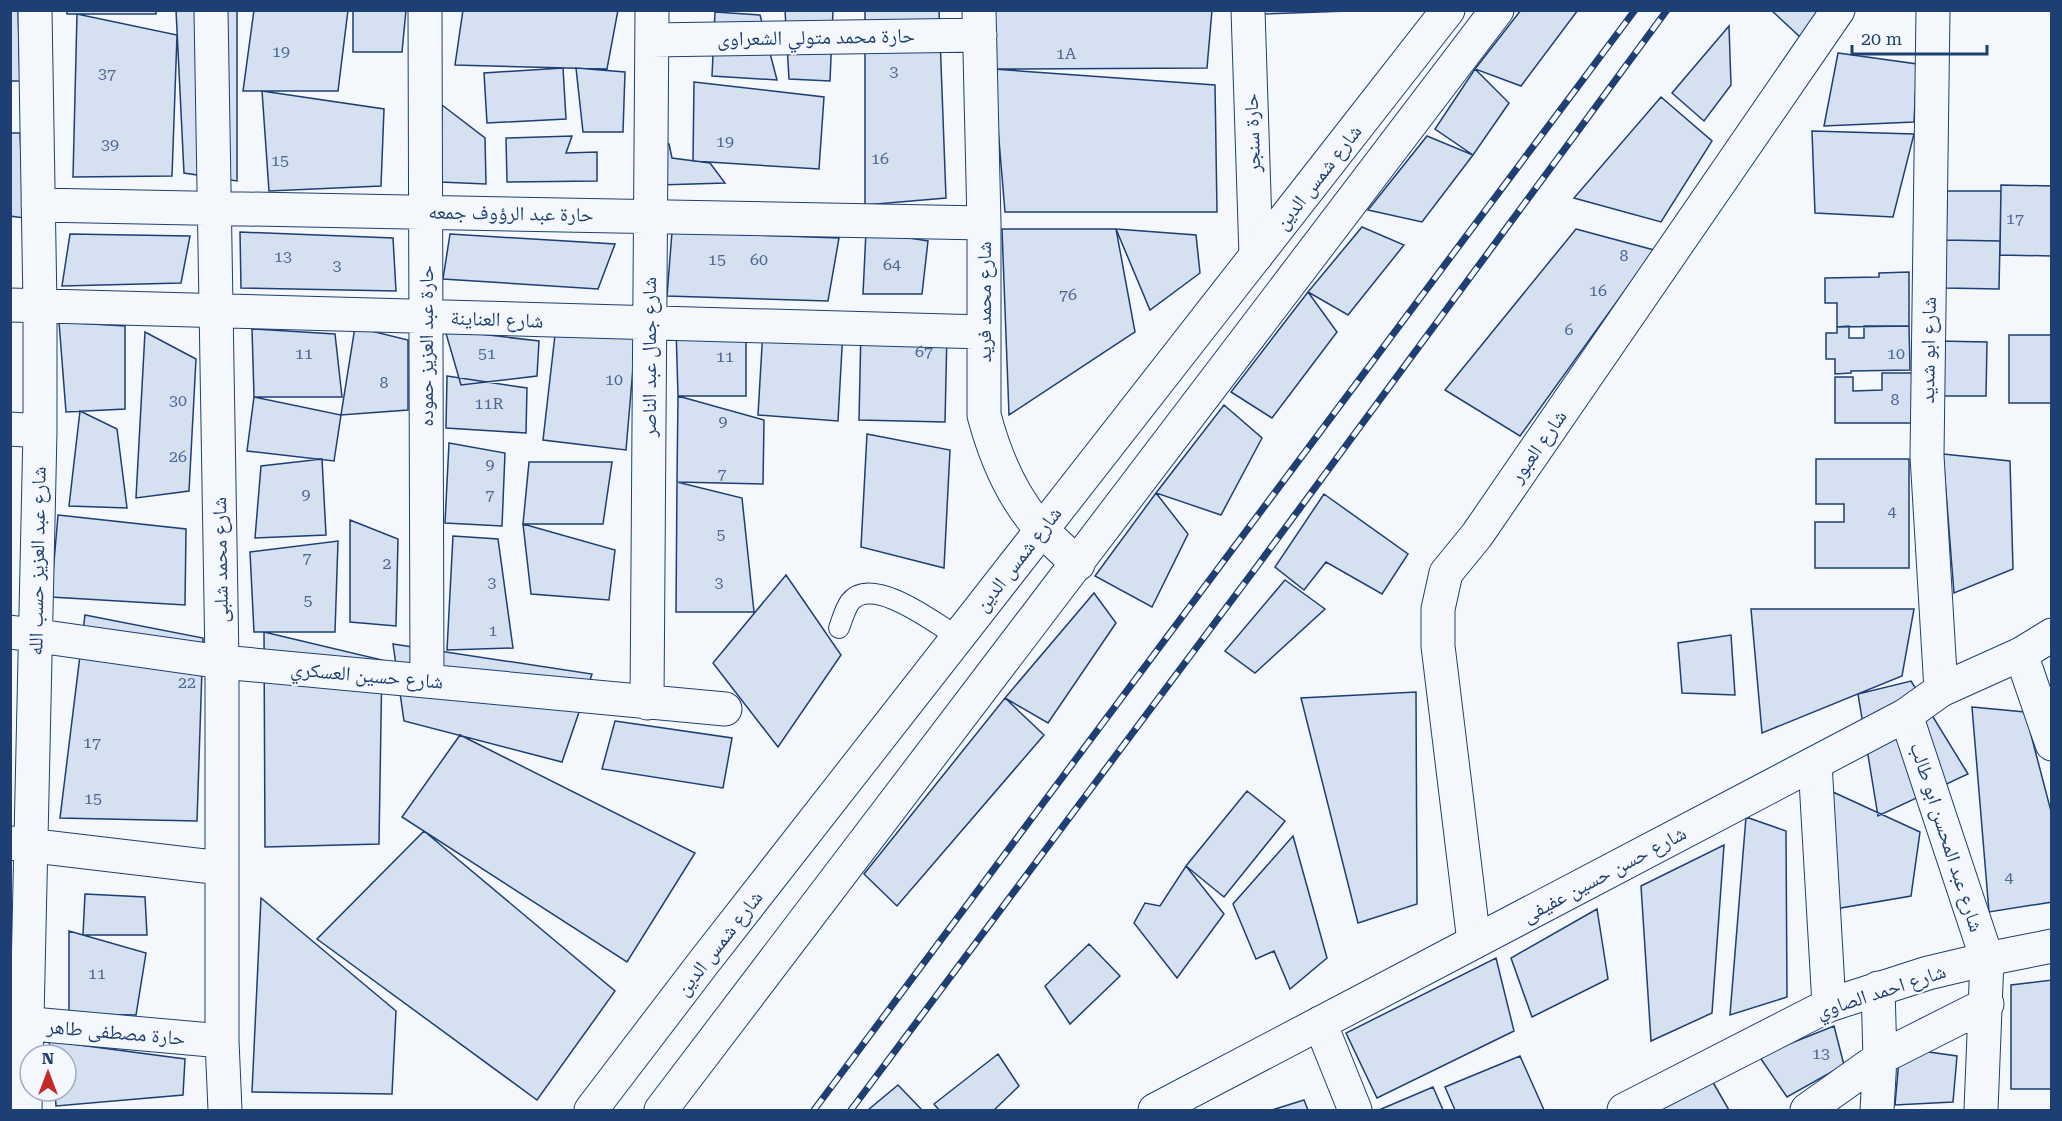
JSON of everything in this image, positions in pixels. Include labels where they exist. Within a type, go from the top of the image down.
[{"type":"street","name":"شارع عبد العزيز حسب الله","points":[[26,1110],[19,1022],[25,306],[38,205],[24,116],[35,10]]},
{"type":"street","name":"شارع محمد شلبى","points":[[211,10],[222,662],[222,1041],[225,1110]]},
{"type":"street","name":"حارة عبد العزيز حموده","points":[[425,10],[427,681]]},
{"type":"street","name":"حارة سنجر","points":[[1248,10],[1256,256]]},
{"type":"street","points":[[661,1110],[1497,10]]},
{"type":"street","name":"شارع العبور","points":[[1474,942],[1438,646],[1438,609],[1446,573],[1477,535],[1838,10]]},
{"type":"street","name":"شارع ابو شديد","points":[[1933,10],[1927,456],[1941,690]]},
{"type":"street","name":"شارع شمس الدين","points":[[591,1110],[1441,15]]},
{"type":"street","name":"شارع محمد فريد","points":[[979,23],[984,223],[984,415],[991,441],[1014,493],[1041,530],[1078,564]]},
{"type":"street","name":"حارة محمد متولي الشعراوى","points":[[652,25],[979,23]]},
{"type":"street","name":"شارع جمال عبد الناصر","points":[[647,703],[652,25]]},
{"type":"street","name":"حارة عبد الرؤوف جمعه","points":[[38,205],[984,223]]},
{"type":"street","name":"شارع العناينة","points":[[25,306],[984,332]]},
{"type":"street","name":"شارع حسين العسكري","points":[[23,634],[222,662],[725,709]]},
{"type":"street","name":"شارع حسن حسين عفيفى","points":[[1155,1110],[1906,715],[1941,690],[2021,654],[2052,635]]},
{"type":"street","points":[[2021,654],[2052,744]]},
{"type":"street","name":"شارع عبد المحسن ابو طالب","points":[[1906,715],[1987,958],[1987,1004],[1981,1110]]},
{"type":"street","points":[[1815,763],[1829,1005]]},
{"type":"street","points":[[20,844],[221,868]]},
{"type":"street","name":"شارع احمد الصاوي","points":[[1624,1110],[1829,1005],[1878,988],[1987,958],[2052,946]]},
{"type":"street","points":[[1877,1110],[1880,1058],[1878,988]]},
{"type":"street","points":[[1807,1110],[1880,1058],[1987,1004]]},
{"type":"street","name":"حارة مصطفى طاهر","points":[[19,1022],[222,1041]]},
{"type":"street","points":[[1320,1023],[1355,1110]]},
{"type":"lane","points":[[838,628],[850,602],[860,596],[874,594],[891,597],[958,637]]},
{"type":"building","points":[[10,10],[18,10],[20,81],[10,81]]},
{"type":"building","points":[[67,10],[156,10],[156,14],[67,14]]},
{"type":"building","points":[[176,10],[237,10],[237,181],[184,173]]},
{"type":"building","points":[[254,10],[348,10],[338,91],[243,91]]},
{"type":"building","points":[[353,10],[406,10],[402,52],[353,52]]},
{"type":"building","points":[[463,10],[618,10],[607,69],[455,65]]},
{"type":"building","points":[[785,10],[833,10],[830,81],[789,79]]},
{"type":"building","points":[[865,10],[939,10],[946,198],[865,205]]},
{"type":"building","points":[[995,10],[1212,10],[1207,68],[993,69]]},
{"type":"building","points":[[1264,10],[1377,10],[1264,14]]},
{"type":"building","points":[[1521,10],[1578,10],[1521,86],[1475,69]]},
{"type":"building","points":[[1771,10],[1836,10],[1812,48]]},
{"type":"building","points":[[715,12],[760,15],[777,80],[712,76]]},
{"type":"building","points":[[77,14],[177,35],[172,176],[73,177]]},
{"type":"building","points":[[1729,26],[1731,85],[1704,121],[1672,93]]},
{"type":"building","points":[[1838,53],[1917,64],[1914,122],[1824,126]]},
{"type":"building","points":[[563,68],[566,119],[487,123],[484,73]]},
{"type":"building","points":[[576,68],[625,72],[623,132],[583,132]]},
{"type":"building","points":[[993,69],[1215,85],[1217,212],[1005,212]]},
{"type":"building","points":[[1475,69],[1509,103],[1473,155],[1435,129]]},
{"type":"building","points":[[694,82],[824,97],[819,169],[693,161]]},
{"type":"building","points":[[262,91],[384,109],[381,186],[269,191]]},
{"type":"building","points":[[1661,97],[1712,141],[1661,222],[1574,198]]},
{"type":"building","points":[[442,105],[485,138],[486,184],[440,182]]},
{"type":"building","points":[[1812,131],[1914,134],[1893,217],[1815,213]]},
{"type":"building","points":[[10,133],[20,133],[24,218],[10,216]]},
{"type":"building","points":[[572,136],[566,153],[597,152],[597,181],[507,182],[506,138]]},
{"type":"building","points":[[1427,136],[1473,155],[1422,222],[1368,210]]},
{"type":"building","points":[[669,144],[672,158],[710,163],[725,183],[659,185],[659,147]]},
{"type":"building","points":[[2001,185],[2052,186],[2052,256],[2000,255]]},
{"type":"building","points":[[1947,191],[2001,191],[2000,241],[1946,240]]},
{"type":"building","points":[[1362,227],[1404,245],[1348,315],[1308,292]]},
{"type":"building","points":[[1002,229],[1116,229],[1135,332],[1009,415]]},
{"type":"building","points":[[1116,229],[1196,235],[1200,273],[1150,310]]},
{"type":"building","points":[[1576,229],[1654,250],[1520,436],[1445,390]]},
{"type":"building","points":[[866,231],[928,241],[922,294],[863,294]]},
{"type":"building","points":[[240,232],[393,238],[396,291],[241,288]]},
{"type":"building","points":[[672,232],[839,238],[828,301],[667,296]]},
{"type":"building","points":[[70,234],[190,236],[181,283],[62,286]]},
{"type":"building","points":[[450,234],[615,244],[598,289],[443,279]]},
{"type":"building","points":[[1946,240],[2000,241],[1999,289],[1945,288]]},
{"type":"building","points":[[1909,272],[1909,326],[1837,327],[1837,303],[1825,303],[1825,278],[1879,277],[1879,273]]},
{"type":"building","points":[[1308,292],[1337,332],[1272,418],[1231,392]]},
{"type":"building","points":[[59,322],[125,326],[125,409],[66,412]]},
{"type":"building","points":[[1849,326],[1849,338],[1864,338],[1864,326],[1909,326],[1910,370],[1851,371],[1851,373],[1835,374],[1835,359],[1826,359],[1826,333],[1837,333],[1837,327]]},
{"type":"building","points":[[355,327],[408,340],[408,410],[341,415]]},
{"type":"building","points":[[676,327],[746,332],[746,396],[678,396]]},
{"type":"building","points":[[252,329],[335,334],[342,397],[254,397]]},
{"type":"building","points":[[763,329],[843,330],[838,421],[758,415]]},
{"type":"building","points":[[861,329],[947,332],[945,422],[859,420]]},
{"type":"building","points":[[445,330],[539,341],[537,376],[461,385]]},
{"type":"building","points":[[145,332],[196,359],[189,491],[136,498]]},
{"type":"building","points":[[636,333],[626,450],[543,440],[555,335]]},
{"type":"building","points":[[2009,335],[2052,335],[2052,403],[2009,403]]},
{"type":"building","points":[[1938,341],[1987,342],[1986,396],[1938,396]]},
{"type":"building","points":[[1882,373],[1914,373],[1915,423],[1835,423],[1835,377],[1853,377],[1853,391],[1882,390]]},
{"type":"building","points":[[447,376],[527,388],[526,433],[446,428]]},
{"type":"building","points":[[678,396],[764,420],[763,484],[677,482]]},
{"type":"building","points":[[254,397],[341,415],[334,461],[247,451]]},
{"type":"building","points":[[1224,405],[1262,438],[1221,515],[1156,493]]},
{"type":"building","points":[[80,411],[117,429],[127,508],[69,506]]},
{"type":"building","points":[[867,434],[950,450],[944,568],[861,547]]},
{"type":"building","points":[[449,443],[505,453],[502,526],[445,523]]},
{"type":"building","points":[[1943,454],[2010,461],[2013,569],[1954,593]]},
{"type":"building","points":[[322,459],[326,535],[255,538],[261,466]]},
{"type":"building","points":[[1816,459],[1909,459],[1909,568],[1815,568],[1815,522],[1844,522],[1844,504],[1816,504]]},
{"type":"building","points":[[529,462],[612,462],[603,524],[523,524]]},
{"type":"building","points":[[677,482],[742,498],[754,612],[676,612]]},
{"type":"building","points":[[1156,493],[1188,534],[1152,607],[1095,576]]},
{"type":"building","points":[[1324,494],[1408,554],[1382,594],[1326,562],[1304,590],[1275,567]]},
{"type":"building","points":[[58,515],[186,529],[185,605],[51,597]]},
{"type":"building","points":[[350,520],[398,539],[396,626],[350,622]]},
{"type":"building","points":[[523,524],[615,550],[609,600],[531,594]]},
{"type":"building","points":[[453,536],[498,539],[513,648],[447,650]]},
{"type":"building","points":[[338,541],[335,632],[254,632],[250,552]]},
{"type":"building","points":[[786,575],[841,655],[778,747],[713,663]]},
{"type":"building","points":[[1285,580],[1325,609],[1255,673],[1225,651]]},
{"type":"building","points":[[1094,593],[1116,623],[1048,723],[1005,698]]},
{"type":"building","points":[[1751,609],[1914,609],[1902,676],[1762,733]]},
{"type":"building","points":[[85,615],[203,638],[197,821],[60,818]]},
{"type":"building","points":[[264,632],[382,660],[379,844],[265,847]]},
{"type":"building","points":[[1731,635],[1735,695],[1682,693],[1678,643]]},
{"type":"building","points":[[393,644],[592,674],[562,762],[404,721]]},
{"type":"building","points":[[1911,681],[1968,774],[1878,816],[1858,694]]},
{"type":"building","points":[[1416,692],[1417,904],[1358,923],[1301,698]]},
{"type":"building","points":[[1005,698],[1044,735],[897,906],[864,874]]},
{"type":"building","points":[[1972,707],[2025,712],[2052,815],[2052,902],[1989,912]]},
{"type":"building","points":[[615,721],[732,738],[723,788],[602,769]]},
{"type":"building","points":[[460,735],[695,853],[627,962],[402,817]]},
{"type":"building","points":[[1247,791],[1285,821],[1224,897],[1186,866]]},
{"type":"building","points":[[1833,792],[1920,832],[1911,896],[1823,911]]},
{"type":"building","points":[[1746,817],[1786,831],[1787,997],[1730,1015]]},
{"type":"building","points":[[424,831],[615,991],[537,1100],[317,939]]},
{"type":"building","points":[[1293,836],[1327,958],[1290,989],[1274,951],[1256,959],[1233,904]]},
{"type":"building","points":[[1724,845],[1712,1013],[1651,1041],[1641,886]]},
{"type":"building","points":[[1186,866],[1224,914],[1177,978],[1134,923],[1145,903],[1160,906]]},
{"type":"building","points":[[85,894],[145,897],[147,935],[83,935]]},
{"type":"building","points":[[261,898],[396,1011],[392,1094],[252,1092]]},
{"type":"building","points":[[1597,909],[1608,979],[1532,1017],[1511,958]]},
{"type":"building","points":[[69,931],[146,953],[136,1015],[69,1014]]},
{"type":"building","points":[[1089,944],[1120,976],[1070,1024],[1045,986]]},
{"type":"building","points":[[1496,958],[1514,1031],[1377,1098],[1346,1033]]},
{"type":"building","points":[[2052,980],[2052,1089],[2011,1089],[2011,985]]},
{"type":"building","points":[[1834,1026],[1844,1065],[1787,1097],[1759,1056]]},
{"type":"building","points":[[78,1045],[185,1059],[183,1095],[56,1106],[56,1103],[78,1103]]},
{"type":"building","points":[[1900,1048],[1957,1056],[1953,1102],[1895,1105]]},
{"type":"building","points":[[998,1054],[1019,1086],[994,1110],[939,1110],[934,1104]]},
{"type":"building","points":[[1520,1056],[1544,1110],[1455,1110],[1445,1087]]},
{"type":"building","points":[[1711,1079],[1729,1110],[1643,1110]]},
{"type":"building","points":[[898,1085],[922,1110],[868,1110]]},
{"type":"building","points":[[1433,1087],[1443,1110],[1379,1110]]},
{"type":"building","points":[[1304,1100],[1308,1110],[1272,1110]]},
{"type":"railway","points":[[814,1110],[1635,10]]},
{"type":"railway","points":[[851,1110],[1258,565],[1667,10]]}]
